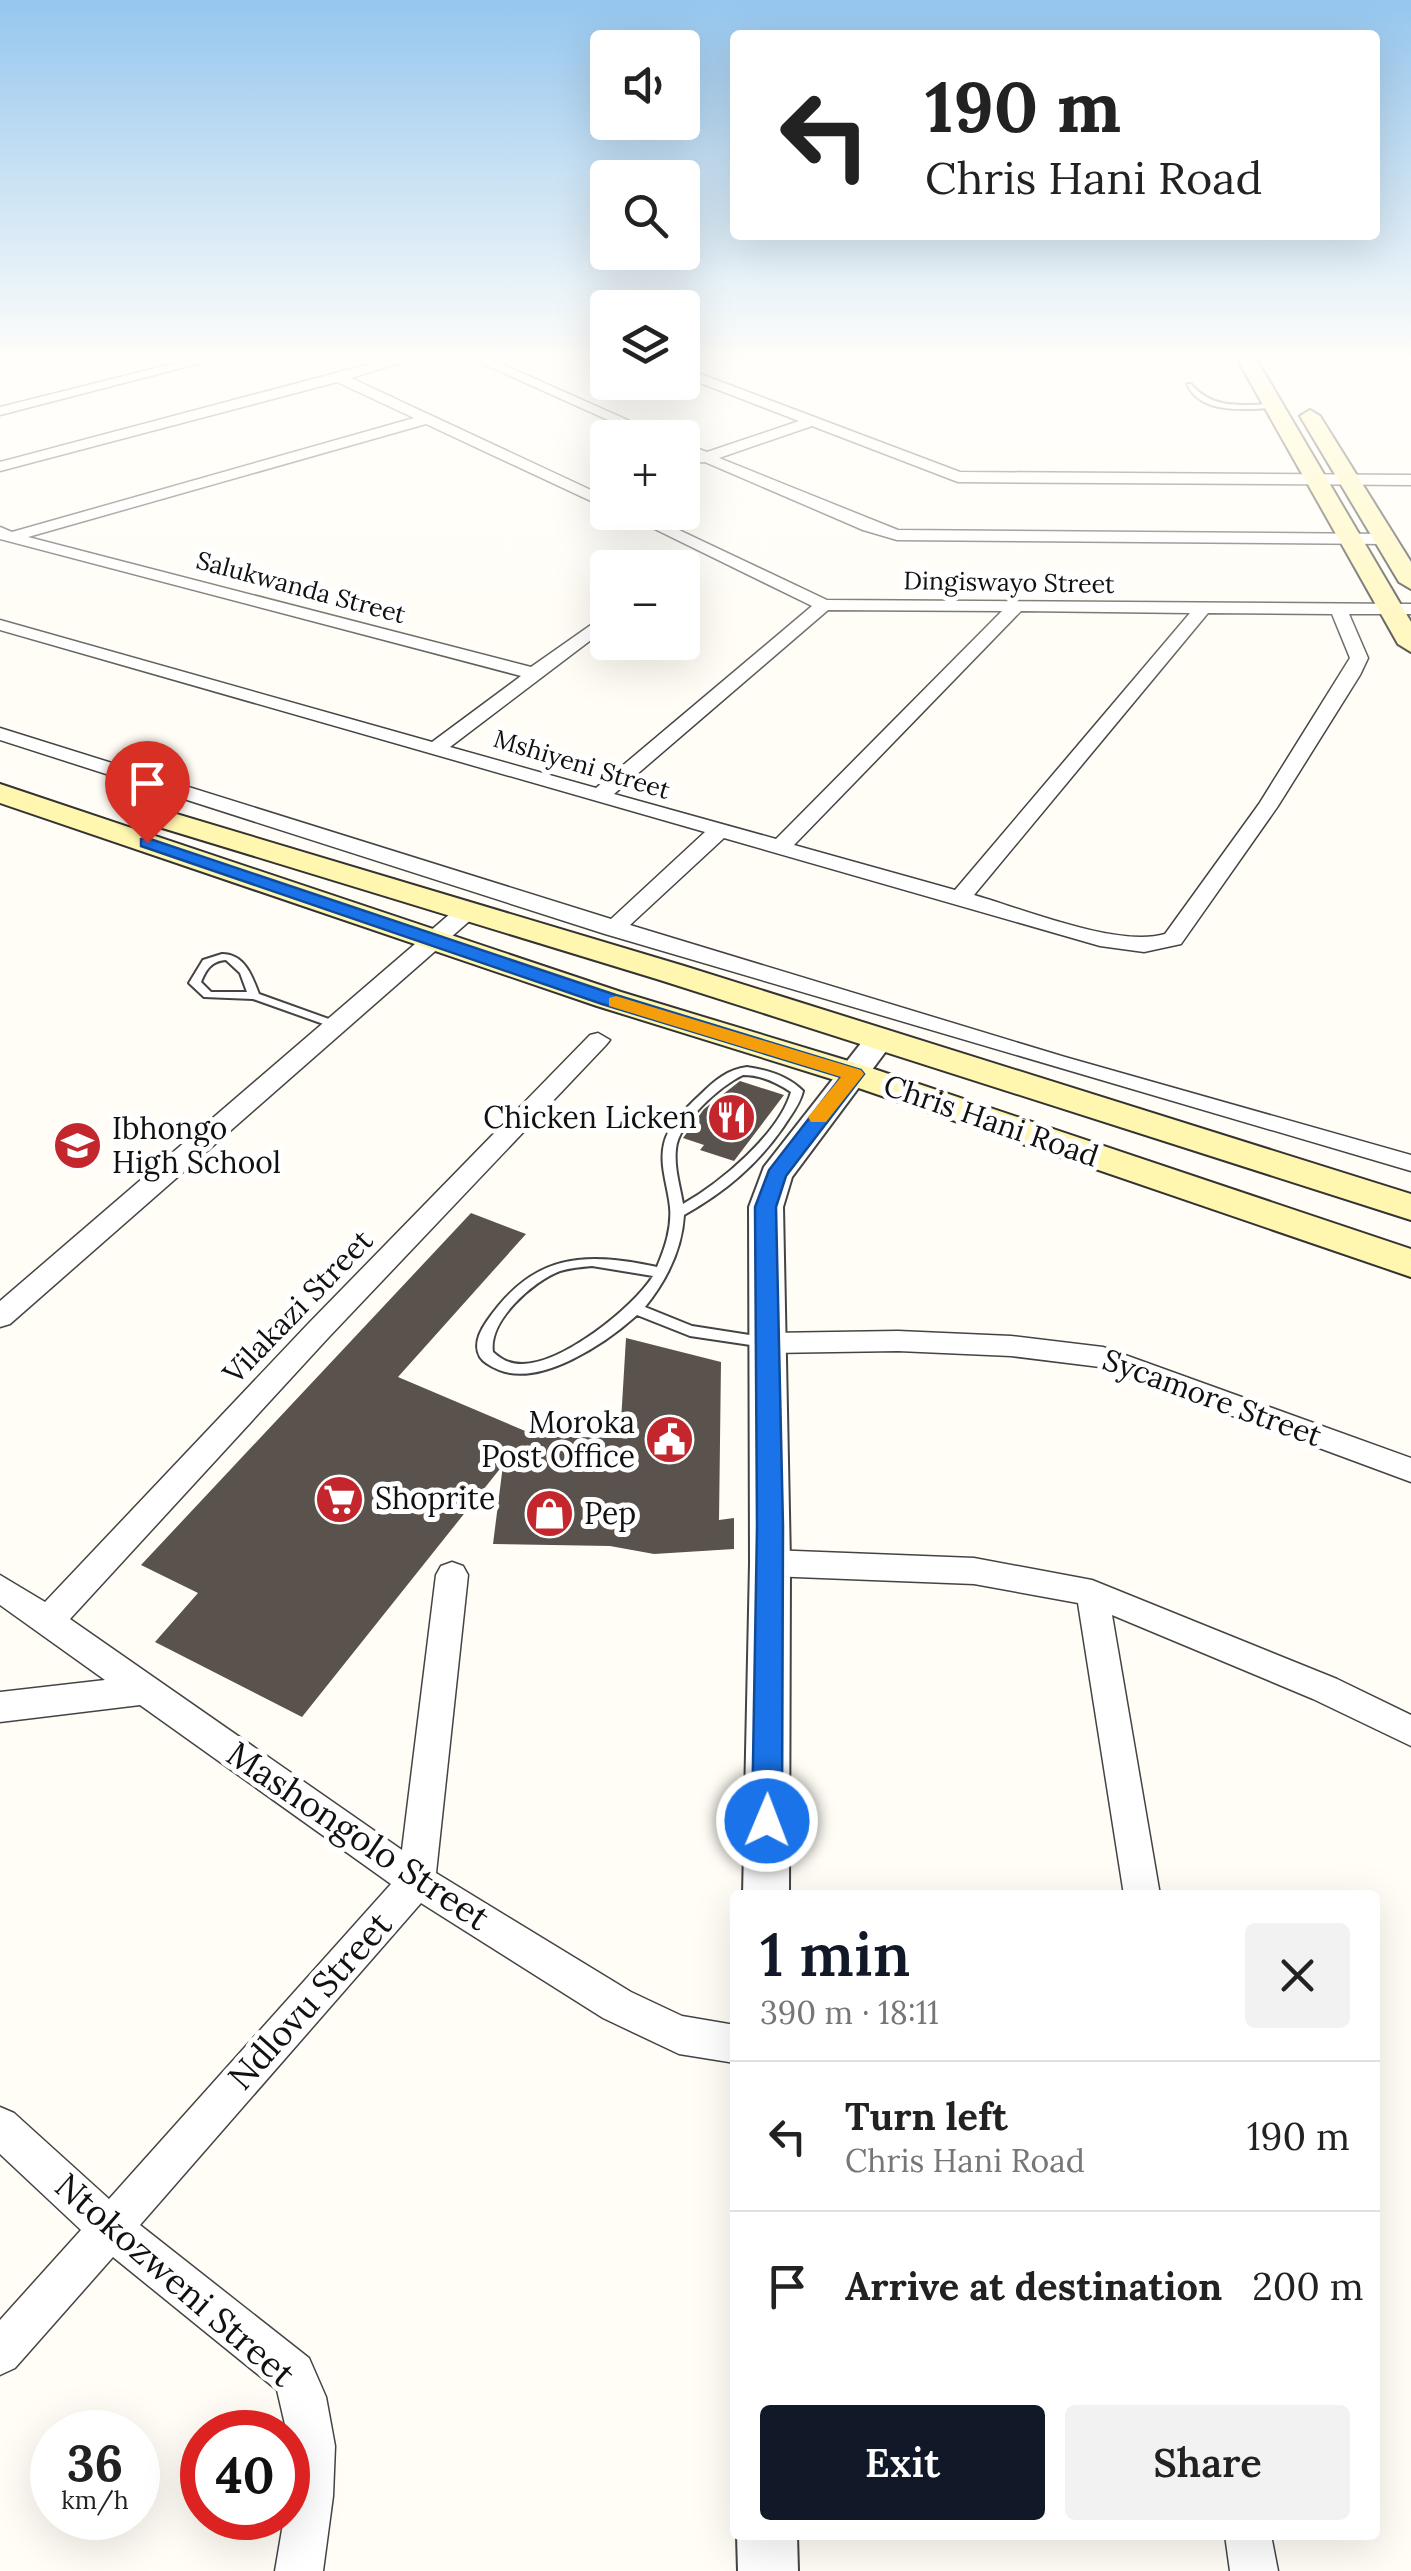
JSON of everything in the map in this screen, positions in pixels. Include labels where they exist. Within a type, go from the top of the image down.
[{"type":"main road","points":[[1316,479],[1350,539],[1401,609],[1411,644]]},
{"type":"main road","points":[[1348,479],[1411,582]]},
{"type":"main road","name":"Chris Hani Road","points":[[0,769],[880,1038],[1411,1207]]},
{"type":"main road","name":"Chris Hani Road","points":[[0,793],[609,1000],[854,1074],[1411,1263]]},
{"type":"street","points":[[3,536],[216,477]]},
{"type":"street","points":[[550,477],[590,495]]},
{"type":"street","points":[[752,477],[869,527],[897,534],[1385,539]]},
{"type":"street","points":[[965,477],[1411,480]]},
{"type":"street","name":"Dingiswayo Street","points":[[657,530],[698,554],[824,605],[1401,609]]},
{"type":"street","name":"Salukwanda Street","points":[[3,536],[532,672]]},
{"type":"street","points":[[600,796],[824,605]]},
{"type":"street","points":[[781,846],[1017,606]]},
{"type":"street","points":[[960,898],[1203,608]]},
{"type":"street","name":"Mshiyeni Street","points":[[0,625],[1114,942],[1150,946],[1173,939],[1268,806],[1351,675],[1359,658],[1338,608]]},
{"type":"street","points":[[438,747],[590,631]]},
{"type":"street","points":[[0,734],[613,929],[1161,1095],[1411,1163]]},
{"type":"street","points":[[613,929],[720,830]]},
{"type":"street","points":[[0,1317],[466,912]]},
{"type":"street","points":[[766,1890],[770,1563],[766,1207],[776,1175],[880,1038]]},
{"type":"street","name":"Vilakazi Street","points":[[48,1621],[318,1331],[598,1040]]},
{"type":"street","name":"Sycamore Street","points":[[769,1343],[973,1344],[1104,1357],[1411,1470]]},
{"type":"street","points":[[770,1563],[974,1571],[1092,1593],[1325,1689],[1411,1731]]},
{"type":"street","points":[[416,1881],[452,1575]]},
{"type":"street","name":"Mashongolo Street","points":[[0,1588],[416,1881],[617,2005],[679,2036],[730,2043]]},
{"type":"street","points":[[1092,1593],[1141,1890]]},
{"type":"street","points":[[0,1707],[146,1690]]},
{"type":"street","name":"Ndlovu Street","points":[[0,2352],[416,1881]]},
{"type":"street","name":"Ntokozweni Street","points":[[0,2127],[108,2226],[294,2374],[307,2398],[313,2483],[299,2571]]},
{"type":"street","points":[[768,2540],[768,2571]]},
{"type":"street","points":[[1249,2540],[1254,2571]]},
{"type":"lane","points":[[254,996],[245,972],[229,956],[214,956],[204,963],[195,983],[208,995],[254,996],[336,1026]]},
{"type":"lane","points":[[661,1272],[597,1261],[562,1263],[530,1279],[485,1334],[486,1355],[498,1366],[520,1371],[562,1357],[638,1310],[661,1272],[670,1252],[678,1213],[670,1156],[672,1139],[711,1092],[742,1070],[791,1085],[797,1091],[794,1099],[741,1173],[720,1190],[678,1213]]},
{"type":"lane","points":[[638,1310],[690,1331],[769,1343]]},
{"type":"building","name":"Chicken Licken","points":[[740,1081],[784,1095],[734,1161],[700,1150],[704,1145],[683,1138],[704,1109]]},
{"type":"building","name":"Shoprite","points":[[471,1213],[526,1234],[398,1377],[537,1436],[620,1438],[626,1338],[721,1362],[719,1520],[734,1518],[734,1549],[654,1554],[610,1546],[493,1544],[503,1465],[302,1717],[155,1642],[198,1593],[141,1565]]},
{"type":"slow traffic","points":[[616,1002],[854,1074],[819,1117]]},
{"type":"place","name":"Chicken Licken","points":[[732,1118]]},
{"type":"place","name":"Ibhongo High School","points":[[77,1146]]},
{"type":"place","name":"Moroka Post Office","points":[[670,1440]]},
{"type":"place","name":"Shoprite","points":[[340,1499]]},
{"type":"place","name":"Pep","points":[[549,1514]]},
{"type":"route","points":[[147,843],[609,1000],[854,1074],[776,1175],[766,1207],[770,1526],[767,1821]]}]
